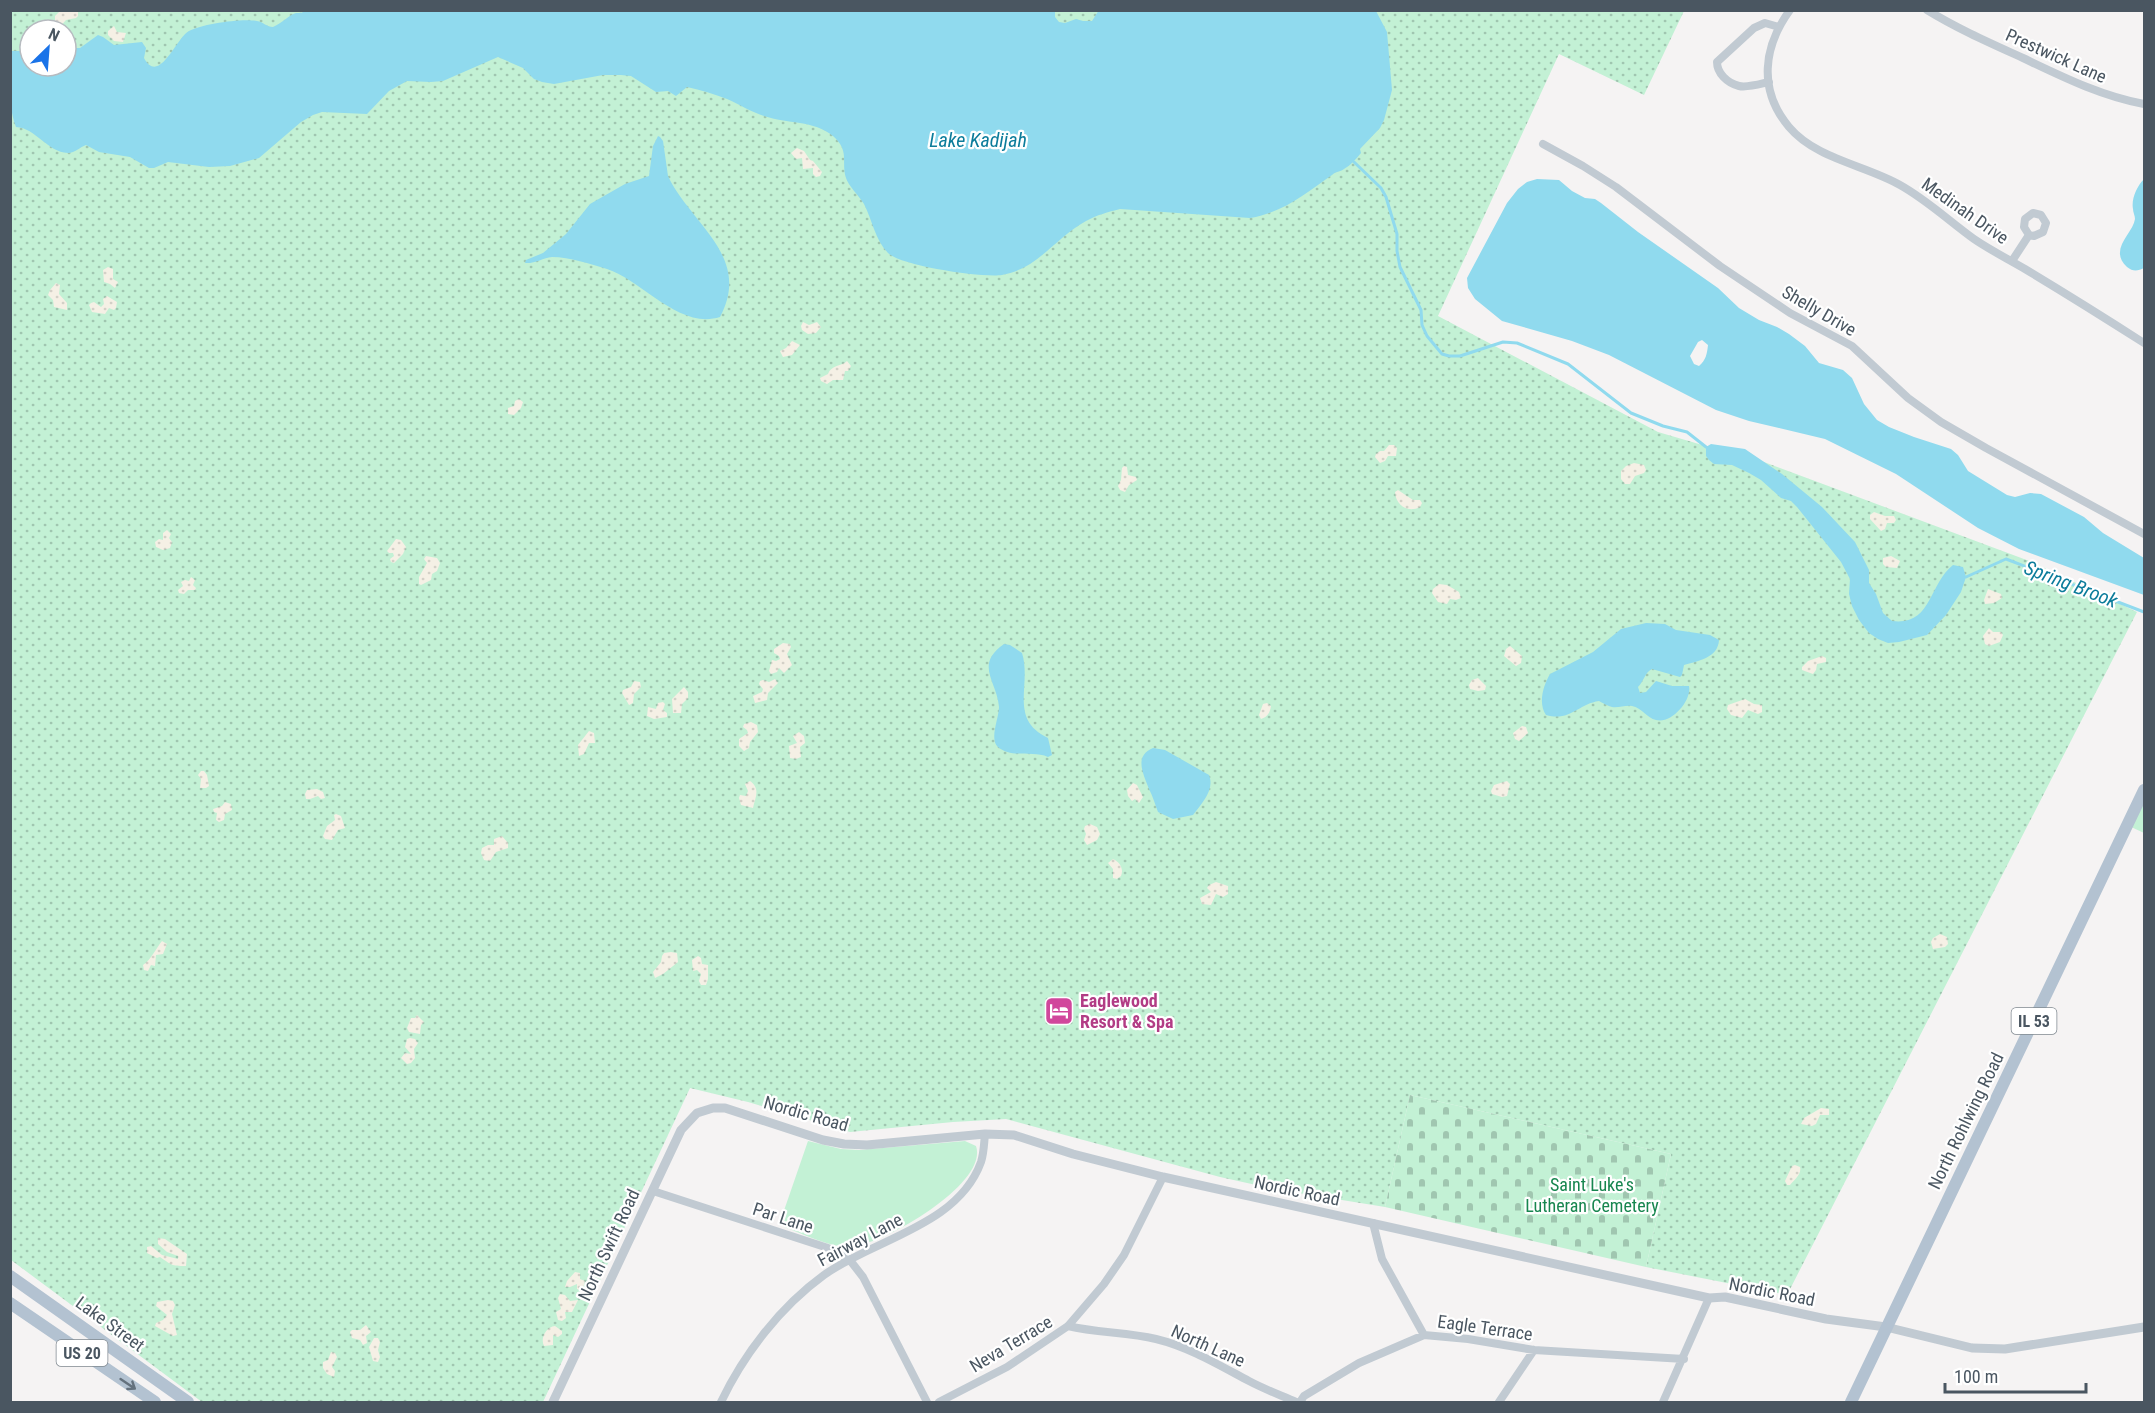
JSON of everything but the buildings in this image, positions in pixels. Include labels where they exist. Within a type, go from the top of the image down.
[{"type":"main road","name":"North Rohlwing Road","points":[[1851,1402],[2145,790]]},
{"type":"main road","name":"Lake Street","points":[[10,1276],[188,1402]]},
{"type":"main road","name":"US 20","points":[[10,1303],[155,1402]]},
{"type":"street","points":[[1779,27],[1765,23],[1754,28],[1718,62],[1717,69],[1720,75],[1739,86],[1769,82],[1768,56],[1779,27],[1790,10]]},
{"type":"street","name":"Prestwick Lane","points":[[1927,10],[1953,26],[2085,88],[2145,104]]},
{"type":"street","name":"Medinah Drive","points":[[1769,82],[1774,104],[1787,125],[1806,143],[1901,186],[1975,240],[2145,343]]},
{"type":"street","name":"Shelly Drive","points":[[1543,144],[1616,187],[1712,260],[1790,313],[1852,346],[1908,398],[1941,422],[2145,534]]},
{"type":"street","points":[[2013,261],[2029,235]]},
{"type":"street","name":"Nordic Road","points":[[704,1111],[725,1108],[823,1140],[844,1144],[876,1144],[985,1134],[1021,1137],[1098,1161],[1163,1177],[1709,1298],[1725,1298],[1826,1319],[1886,1327],[1972,1348],[2005,1349],[2145,1327]]},
{"type":"street","name":"North Swift Road","points":[[553,1402],[681,1130],[691,1118],[704,1111]]},
{"type":"street","name":"Fairway Lane","points":[[721,1402],[744,1361],[776,1320],[813,1284],[849,1259],[925,1224],[953,1201],[981,1162],[985,1134]]},
{"type":"street","name":"Neva Terrace","points":[[939,1402],[1007,1367],[1068,1326],[1104,1284],[1124,1255],[1163,1177]]},
{"type":"street","name":"Par Lane","points":[[653,1191],[828,1248],[849,1259],[863,1276],[927,1402]]},
{"type":"street","points":[[1372,1223],[1382,1259],[1424,1335]]},
{"type":"street","points":[[1663,1402],[1684,1359],[1709,1298]]},
{"type":"street","name":"North Lane","points":[[1068,1326],[1090,1332],[1157,1340],[1183,1348],[1296,1402]]},
{"type":"street","name":"Eagle Terrace","points":[[1300,1402],[1304,1396],[1345,1370],[1381,1352],[1424,1335],[1468,1339],[1534,1350],[1684,1359]]},
{"type":"street","points":[[1499,1402],[1534,1350]]},
{"type":"green space","points":[[10,11],[1684,11],[1644,95],[1559,54],[1438,316],[1658,432],[1716,449],[1740,453],[2032,562],[2137,612],[1787,1295],[1646,1267],[1671,1154],[1410,1095],[1385,1207],[1274,1189],[1220,1177],[1006,1119],[850,1132],[748,1102],[690,1088],[543,1402],[202,1402],[11,1260]]},
{"type":"green space","points":[[2144,794],[2144,833],[2129,826]]},
{"type":"green space","name":"Saint Luke's Lutheran Cemetery","points":[[1410,1095],[1671,1154],[1646,1267],[1385,1207]]},
{"type":"green space","points":[[808,1141],[841,1149],[859,1150],[965,1141],[976,1146],[976,1161],[966,1178],[930,1210],[885,1236],[865,1244],[842,1247],[779,1225]]},
{"type":"sand","points":[[60,11],[78,12],[76,18],[55,18]]},
{"type":"sand","points":[[114,26],[117,32],[126,33],[123,42],[114,41],[108,35],[108,31]]},
{"type":"sand","points":[[797,148],[804,151],[813,161],[822,172],[820,176],[816,177],[813,174],[813,168],[803,169],[802,158],[796,159],[791,153]]},
{"type":"sand","points":[[108,267],[113,269],[113,279],[118,282],[115,288],[104,282],[103,270]]},
{"type":"sand","points":[[56,283],[60,285],[59,294],[67,303],[67,310],[54,307],[53,300],[48,295]]},
{"type":"sand","points":[[107,296],[117,302],[116,308],[114,310],[109,308],[105,314],[92,312],[89,305],[94,302],[101,307],[104,304],[103,299]]},
{"type":"sand","points":[[803,322],[809,325],[817,322],[821,327],[816,333],[808,334],[802,330]]},
{"type":"sand","points":[[792,341],[800,345],[792,355],[783,357],[780,351]]},
{"type":"sand","points":[[847,361],[851,366],[848,371],[845,371],[843,380],[833,380],[827,384],[821,381],[820,378],[829,371]]},
{"type":"sand","points":[[519,399],[523,402],[521,408],[514,415],[508,414],[508,408],[514,406],[515,401]]},
{"type":"sand","points":[[1389,445],[1397,448],[1396,456],[1388,456],[1380,463],[1375,457],[1376,454],[1384,451]]},
{"type":"sand","points":[[1634,463],[1644,465],[1646,470],[1635,476],[1630,484],[1625,484],[1621,479],[1621,471]]},
{"type":"sand","points":[[1124,466],[1127,467],[1128,475],[1136,477],[1137,480],[1129,485],[1125,492],[1118,486]]},
{"type":"sand","points":[[1398,490],[1413,500],[1420,500],[1422,503],[1420,507],[1407,509],[1403,507],[1396,497],[1395,492]]},
{"type":"sand","points":[[1874,512],[1894,516],[1896,520],[1894,523],[1887,523],[1885,529],[1881,531],[1870,519],[1870,515]]},
{"type":"sand","points":[[167,530],[171,534],[169,538],[172,542],[170,548],[163,550],[156,547],[155,542],[159,539],[163,540],[163,533]]},
{"type":"sand","points":[[396,539],[401,540],[406,547],[394,563],[390,559],[394,556],[393,553],[387,551]]},
{"type":"sand","points":[[426,556],[437,558],[440,563],[437,571],[432,574],[431,580],[421,585],[419,577],[427,563],[424,559]]},
{"type":"sand","points":[[1891,556],[1900,561],[1897,568],[1886,567],[1883,564],[1883,558]]},
{"type":"sand","points":[[191,577],[195,580],[193,585],[195,590],[188,590],[184,594],[179,593],[178,590],[183,586],[181,582],[189,581]]},
{"type":"sand","points":[[1439,584],[1447,585],[1459,592],[1461,598],[1450,599],[1447,604],[1438,602],[1432,593]]},
{"type":"sand","points":[[1988,589],[2001,594],[2002,598],[1994,603],[1985,604]]},
{"type":"sand","points":[[1989,628],[2003,635],[2000,642],[1989,646],[1985,644],[1983,636]]},
{"type":"sand","points":[[783,643],[790,644],[791,647],[787,654],[792,665],[784,673],[779,668],[777,672],[771,674],[769,671],[772,660],[780,659],[774,653],[774,649]]},
{"type":"sand","points":[[1510,646],[1522,656],[1521,663],[1516,666],[1504,656],[1506,649]]},
{"type":"sand","points":[[1822,656],[1826,658],[1826,662],[1817,664],[1813,674],[1802,670],[1808,661]]},
{"type":"sand","points":[[1478,678],[1486,686],[1485,690],[1470,689],[1469,685],[1472,680]]},
{"type":"sand","points":[[775,679],[778,683],[768,693],[767,700],[755,703],[753,696],[762,692],[763,689],[759,684],[760,681],[769,682]]},
{"type":"sand","points":[[634,681],[640,682],[641,687],[634,694],[633,703],[629,705],[622,693],[623,690],[631,687]]},
{"type":"sand","points":[[684,687],[688,692],[688,698],[682,704],[681,713],[673,713],[672,699]]},
{"type":"sand","points":[[1745,699],[1762,705],[1762,712],[1758,714],[1748,710],[1742,718],[1731,715],[1727,709],[1728,705]]},
{"type":"sand","points":[[658,703],[665,704],[663,710],[667,713],[667,717],[654,719],[647,716],[648,707],[656,709]]},
{"type":"sand","points":[[1267,703],[1271,706],[1270,710],[1267,716],[1261,719],[1259,715],[1263,704]]},
{"type":"sand","points":[[751,722],[757,725],[758,732],[750,742],[749,748],[744,751],[739,746],[739,739],[748,733],[743,727],[744,724]]},
{"type":"sand","points":[[1522,726],[1526,727],[1528,733],[1519,741],[1515,739],[1513,733]]},
{"type":"sand","points":[[589,731],[594,733],[595,743],[589,743],[584,754],[579,756],[578,745]]},
{"type":"sand","points":[[799,732],[804,736],[805,743],[800,747],[801,757],[790,758],[789,746],[797,743],[793,736]]},
{"type":"sand","points":[[201,771],[207,775],[209,786],[206,788],[200,788],[201,779],[198,775]]},
{"type":"sand","points":[[750,781],[756,790],[753,808],[741,805],[739,798],[740,795],[746,796],[748,791],[745,784]]},
{"type":"sand","points":[[1507,781],[1510,784],[1507,796],[1492,794],[1494,785]]},
{"type":"sand","points":[[1133,783],[1137,785],[1143,797],[1139,803],[1135,799],[1132,801],[1128,796],[1127,790]]},
{"type":"sand","points":[[317,789],[323,792],[325,798],[321,799],[318,796],[306,799],[307,790]]},
{"type":"sand","points":[[225,802],[231,804],[232,810],[225,814],[224,820],[219,822],[216,820],[217,813],[213,809],[222,806]]},
{"type":"sand","points":[[334,815],[341,816],[345,828],[338,830],[332,840],[325,839],[323,836],[327,826],[335,820]]},
{"type":"sand","points":[[1090,824],[1097,827],[1100,834],[1097,840],[1087,845],[1084,840],[1086,834],[1084,829]]},
{"type":"sand","points":[[502,836],[508,843],[508,848],[496,852],[490,861],[484,860],[481,853],[482,848],[494,845],[494,839]]},
{"type":"sand","points":[[1113,859],[1122,868],[1121,876],[1117,879],[1113,878],[1113,869],[1108,863]]},
{"type":"sand","points":[[1216,882],[1228,886],[1228,894],[1223,897],[1216,894],[1211,905],[1202,904],[1200,898],[1211,892],[1207,888]]},
{"type":"sand","points":[[1940,934],[1947,937],[1948,944],[1945,947],[1933,949],[1931,942]]},
{"type":"sand","points":[[162,941],[167,944],[163,954],[156,955],[155,966],[151,965],[148,971],[144,970],[143,965]]},
{"type":"sand","points":[[664,953],[677,953],[678,962],[655,978],[653,972],[661,962],[662,956]]},
{"type":"sand","points":[[698,956],[702,964],[708,965],[706,985],[701,985],[699,981],[701,974],[697,970],[693,971],[692,960]]},
{"type":"sand","points":[[417,1015],[424,1022],[421,1025],[420,1034],[409,1032],[407,1028],[411,1018]]},
{"type":"sand","points":[[407,1039],[415,1039],[418,1043],[414,1049],[415,1058],[407,1064],[401,1058],[405,1053],[411,1054],[405,1047]]},
{"type":"sand","points":[[1821,1108],[1829,1109],[1829,1115],[1820,1115],[1816,1124],[1812,1126],[1801,1124],[1804,1118]]},
{"type":"sand","points":[[1792,1166],[1800,1167],[1800,1172],[1790,1185],[1787,1185],[1785,1181]]},
{"type":"sand","points":[[158,1238],[165,1239],[187,1254],[186,1266],[177,1266],[147,1253],[147,1247],[151,1246],[162,1255],[178,1259],[178,1256],[167,1252],[158,1244]]},
{"type":"sand","points":[[575,1272],[580,1273],[580,1279],[585,1281],[580,1290],[577,1289],[577,1284],[565,1287]]},
{"type":"sand","points":[[560,1294],[565,1295],[570,1301],[578,1300],[572,1312],[565,1312],[566,1318],[562,1321],[558,1320],[556,1312],[561,1309],[558,1298]]},
{"type":"sand","points":[[173,1301],[175,1305],[172,1314],[177,1335],[173,1336],[155,1326],[167,1315],[156,1306],[157,1302]]},
{"type":"sand","points":[[366,1325],[371,1332],[366,1336],[367,1343],[363,1345],[360,1340],[352,1338],[350,1332],[360,1330]]},
{"type":"sand","points":[[555,1326],[562,1331],[562,1334],[558,1337],[553,1335],[553,1345],[544,1346],[545,1333],[549,1328]]},
{"type":"sand","points":[[374,1338],[378,1338],[380,1342],[378,1362],[373,1361],[369,1347]]},
{"type":"sand","points":[[331,1352],[337,1357],[332,1367],[335,1371],[334,1377],[327,1374],[323,1368],[323,1362],[328,1360]]},
{"type":"water","name":"Lake Kadijah","points":[[306,10],[1055,10],[1055,17],[1059,22],[1065,23],[1076,19],[1092,21],[1099,10],[1376,11],[1387,32],[1392,90],[1380,128],[1360,149],[1361,153],[1355,160],[1284,207],[1250,218],[1120,209],[1086,221],[1026,266],[1002,275],[961,273],[909,262],[888,253],[877,236],[864,204],[847,181],[842,146],[826,131],[809,125],[764,116],[727,99],[692,88],[687,87],[676,96],[668,91],[656,92],[631,76],[603,75],[554,84],[534,79],[523,68],[498,57],[443,81],[407,81],[389,91],[367,114],[322,112],[313,115],[301,122],[259,158],[230,166],[209,167],[168,162],[149,168],[130,157],[99,152],[86,145],[71,153],[61,152],[30,131],[16,127],[10,99],[11,51],[18,51],[18,78],[78,78],[78,48],[98,35],[114,45],[142,42],[146,48],[144,58],[150,65],[156,67],[167,58],[184,35],[195,28],[242,20],[257,21],[273,27],[293,14]]},
{"type":"water","points":[[658,136],[663,141],[671,182],[706,229],[725,261],[729,278],[728,296],[720,317],[705,319],[690,317],[661,302],[620,275],[587,263],[552,257],[525,263],[526,260],[543,253],[566,234],[590,204],[625,184],[649,176],[653,146]]},
{"type":"water","points":[[1537,179],[1559,180],[1572,191],[1601,203],[1718,288],[1739,308],[1789,334],[1805,346],[1819,363],[1843,370],[1852,378],[1864,404],[1877,420],[1914,437],[1951,449],[1958,455],[1968,471],[2007,495],[2015,497],[2030,493],[2041,494],[2084,517],[2103,533],[2144,558],[2144,595],[2019,549],[1978,528],[1896,474],[1825,439],[1749,421],[1716,410],[1609,355],[1572,341],[1502,321],[1475,299],[1468,288],[1467,278],[1507,203],[1527,182]],"holes":[[[1702,340],[1708,345],[1703,361],[1699,366],[1694,364],[1690,356],[1698,342]]]},
{"type":"water","points":[[2144,179],[2144,268],[2133,270],[2127,267],[2120,254],[2123,242],[2135,219],[2134,197]]},
{"type":"water","points":[[1711,444],[1745,449],[1782,474],[1822,507],[1855,542],[1869,570],[1869,583],[1883,613],[1892,621],[1905,621],[1915,617],[1922,611],[1945,573],[1953,565],[1963,567],[1966,577],[1961,592],[1946,615],[1927,635],[1899,642],[1888,643],[1869,633],[1852,606],[1849,594],[1850,579],[1841,562],[1797,507],[1791,501],[1781,498],[1761,480],[1749,473],[1732,465],[1714,464],[1706,456],[1706,447]]},
{"type":"water","points":[[1646,623],[1665,624],[1676,630],[1710,635],[1719,640],[1718,646],[1711,655],[1684,665],[1680,677],[1652,669],[1638,687],[1640,693],[1646,692],[1656,681],[1672,686],[1689,686],[1687,698],[1680,710],[1668,718],[1656,720],[1636,707],[1612,707],[1599,701],[1561,716],[1546,715],[1542,706],[1542,695],[1550,674],[1593,652],[1621,629]]},
{"type":"water","points":[[1004,644],[1022,653],[1025,711],[1028,721],[1048,738],[1052,755],[1048,757],[1010,753],[995,743],[994,734],[999,707],[989,666],[990,659]]},
{"type":"water","points":[[1153,748],[1165,750],[1209,775],[1209,791],[1193,815],[1173,819],[1158,812],[1142,766],[1143,756]]},
{"type":"waterway","name":"Spring Brook","points":[[1354,162],[1381,188],[1386,197],[1397,234],[1400,267],[1421,310],[1422,325],[1427,336],[1442,354],[1460,356],[1503,342],[1517,343],[1568,364],[1631,413],[1663,426],[1687,432],[1706,447]]},
{"type":"waterway","name":"Spring Brook","points":[[1966,577],[2006,559],[2144,612]]},
{"type":"place","name":"Eaglewood Resort & Spa","points":[[1059,1011]]}]
